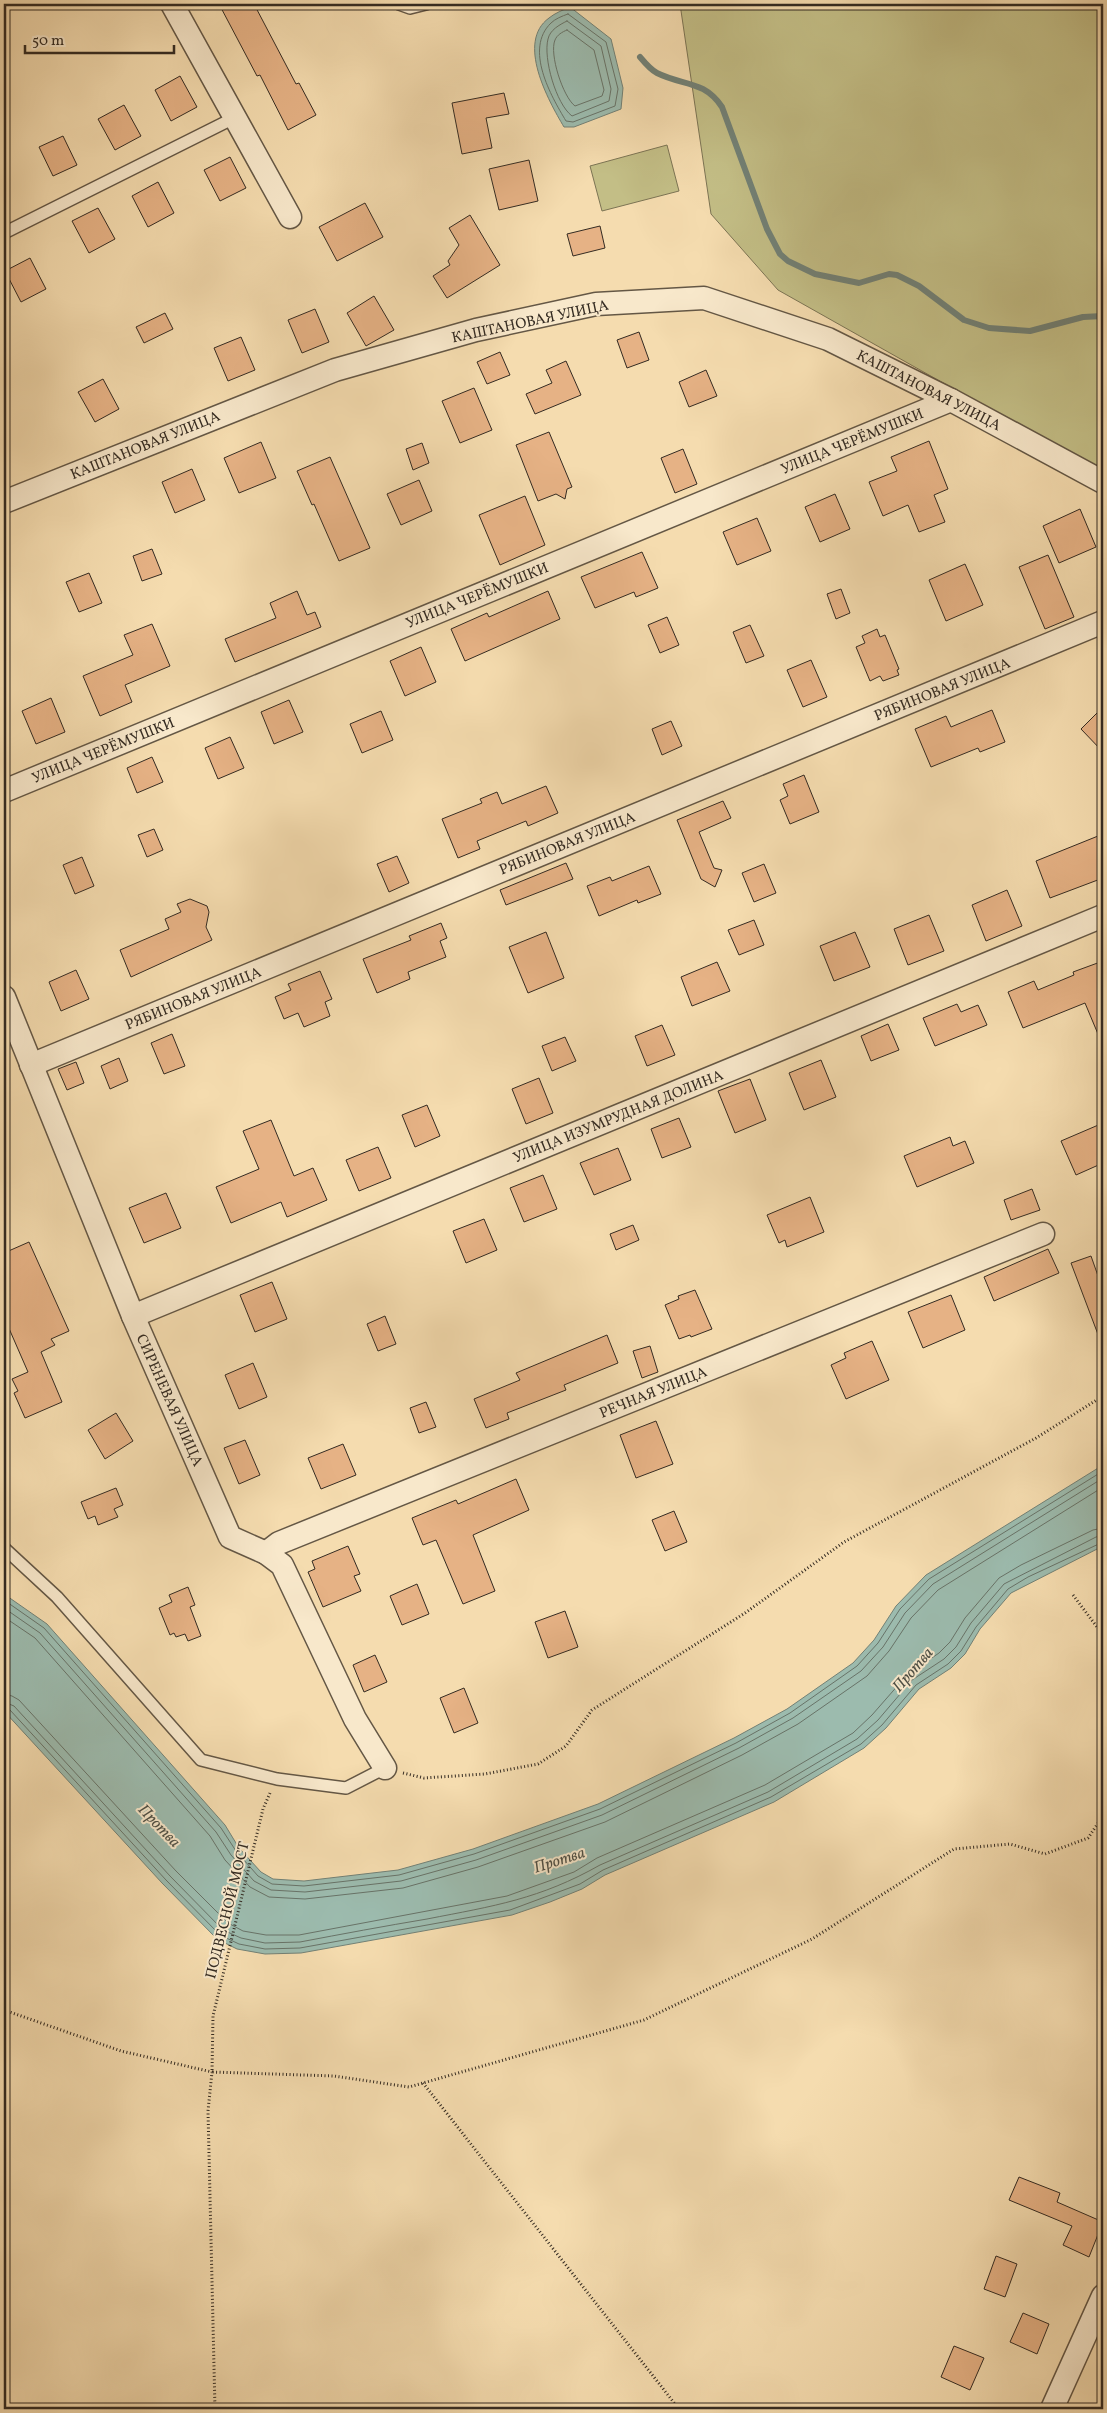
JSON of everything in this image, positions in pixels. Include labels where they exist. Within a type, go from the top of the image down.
[{"type":"street","points":[[172,4],[290,217]]},
{"type":"street","name":"КАШТАНОВАЯ УЛИЦА","points":[[4,502],[335,370],[476,330],[596,304],[704,298],[828,339],[951,400],[1103,482]]},
{"type":"street","name":"УЛИЦА ЧЕРЁМУШКИ","points":[[4,791],[951,400]]},
{"type":"street","name":"РЯБИНОВАЯ УЛИЦА","points":[[31,1065],[1103,622]]},
{"type":"street","name":"УЛИЦА ИЗУМРУДНАЯ ДОЛИНА","points":[[133,1316],[1103,916]]},
{"type":"street","name":"СИРЕНЕВАЯ УЛИЦА","points":[[4,996],[133,1316],[230,1537],[266,1554],[282,1565],[355,1719],[384,1768]]},
{"type":"street","name":"РЕЧНАЯ УЛИЦА","points":[[266,1554],[279,1543],[1043,1234]]},
{"type":"street","points":[[1052,2409],[1103,2296]]},
{"type":"lane","points":[[399,4],[410,8],[426,4]]},
{"type":"lane","points":[[4,233],[234,118]]},
{"type":"lane","points":[[4,1548],[57,1597],[201,1760],[276,1779],[346,1788],[384,1768]]},
{"type":"path","points":[[384,1768],[424,1778],[485,1774],[538,1764],[566,1746],[592,1710],[745,1613],[844,1542],[1036,1438],[1103,1396]]},
{"type":"path","points":[[1074,1595],[1103,1635]]},
{"type":"path","name":"ПОДВЕСНОЙ МОСТ","points":[[215,2409],[208,2111],[212,2072],[213,2016],[263,1808]]},
{"type":"path","points":[[4,2010],[121,2051],[212,2072],[334,2076],[409,2087],[644,2020],[812,1939],[954,1849],[1010,1844],[1045,1854],[1088,1838],[1103,1816]]},
{"type":"path","points":[[423,2083],[679,2409]]},
{"type":"shaded area","points":[[680,4],[1103,4],[1103,473],[778,290],[711,214]]},
{"type":"shaded area","points":[[667,145],[679,191],[602,211],[590,166]]},
{"type":"water","points":[[570,7],[611,39],[623,88],[621,109],[574,127],[564,127],[550,102],[538,71],[535,41],[540,28],[549,18]]},
{"type":"water","name":"Протва","points":[[1103,1465],[1103,1546],[1011,1593],[980,1629],[965,1654],[951,1668],[919,1689],[886,1728],[864,1748],[774,1802],[605,1875],[582,1889],[512,1915],[301,1953],[265,1954],[237,1949],[217,1939],[162,1883],[4,1711],[4,1594],[47,1624],[225,1825],[239,1848],[261,1872],[273,1879],[304,1881],[398,1870],[473,1849],[598,1804],[734,1738],[787,1709],[853,1663],[874,1640],[896,1606],[926,1575]]},
{"type":"building","points":[[219,4],[254,4],[296,84],[299,83],[316,115],[288,130],[260,75],[257,76]]},
{"type":"building","points":[[180,76],[197,107],[171,121],[155,90]]},
{"type":"building","points":[[504,93],[509,114],[486,118],[492,148],[462,154],[452,103]]},
{"type":"building","points":[[124,105],[141,136],[115,150],[98,119]]},
{"type":"building","points":[[63,136],[77,165],[53,176],[39,147]]},
{"type":"building","points":[[230,157],[246,188],[220,201],[204,170]]},
{"type":"building","points":[[529,160],[538,201],[499,210],[489,169]]},
{"type":"building","points":[[158,182],[174,213],[148,227],[132,196]]},
{"type":"building","points":[[365,203],[383,237],[337,261],[319,227]]},
{"type":"building","points":[[98,208],[115,239],[89,253],[72,221]]},
{"type":"building","points":[[470,215],[500,265],[447,298],[433,276],[450,265],[448,261],[459,245],[449,228]]},
{"type":"building","points":[[600,226],[605,248],[573,256],[567,234]]},
{"type":"building","points":[[30,258],[46,289],[21,302],[5,271]]},
{"type":"building","points":[[374,296],[394,330],[366,346],[347,313]]},
{"type":"building","points":[[315,309],[329,342],[302,353],[288,320]]},
{"type":"building","points":[[165,313],[173,329],[144,343],[136,327]]},
{"type":"building","points":[[639,332],[649,360],[627,368],[617,340]]},
{"type":"building","points":[[241,337],[255,370],[228,381],[214,348]]},
{"type":"building","points":[[500,352],[510,375],[487,384],[477,362]]},
{"type":"building","points":[[566,361],[581,395],[535,414],[526,394],[552,383],[546,370]]},
{"type":"building","points":[[706,370],[717,396],[689,407],[679,382]]},
{"type":"building","points":[[103,379],[119,409],[95,422],[78,392]]},
{"type":"building","points":[[474,388],[492,430],[460,443],[442,401]]},
{"type":"building","points":[[549,432],[572,487],[567,489],[565,499],[556,494],[538,501],[516,445]]},
{"type":"building","points":[[929,441],[948,489],[934,495],[945,522],[919,532],[908,505],[883,516],[869,482],[897,471],[891,457]]},
{"type":"building","points":[[261,442],[276,478],[239,493],[224,458]]},
{"type":"building","points":[[422,443],[429,463],[413,470],[406,449]]},
{"type":"building","points":[[683,449],[697,484],[675,493],[661,458]]},
{"type":"building","points":[[330,457],[370,548],[339,561],[297,471]]},
{"type":"building","points":[[192,469],[205,500],[175,513],[162,482]]},
{"type":"building","points":[[419,480],[432,511],[401,525],[387,494]]},
{"type":"building","points":[[835,494],[850,529],[820,542],[805,507]]},
{"type":"building","points":[[525,496],[545,545],[500,565],[479,515]]},
{"type":"building","points":[[1080,509],[1096,547],[1059,563],[1043,526]]},
{"type":"building","points":[[757,518],[771,551],[737,565],[723,532]]},
{"type":"building","points":[[152,549],[162,574],[142,581],[133,556]]},
{"type":"building","points":[[642,552],[658,588],[636,597],[634,592],[595,608],[581,577]]},
{"type":"building","points":[[1048,555],[1074,617],[1045,629],[1019,567]]},
{"type":"building","points":[[965,564],[983,605],[946,621],[929,580]]},
{"type":"building","points":[[89,573],[102,603],[79,612],[66,582]]},
{"type":"building","points":[[841,589],[850,613],[836,619],[827,594]]},
{"type":"building","points":[[297,591],[307,615],[315,612],[321,627],[235,662],[225,639],[276,618],[270,603]]},
{"type":"building","points":[[548,591],[560,619],[465,661],[451,629],[487,613],[489,617]]},
{"type":"building","points":[[667,617],[679,645],[660,653],[648,625]]},
{"type":"building","points":[[152,624],[170,666],[125,685],[132,702],[100,716],[83,676],[133,655],[124,635]]},
{"type":"building","points":[[750,625],[764,656],[746,663],[733,632]]},
{"type":"building","points":[[877,629],[880,637],[885,635],[899,669],[897,670],[899,675],[883,681],[880,676],[870,681],[856,647],[865,643],[862,636]]},
{"type":"building","points":[[421,647],[436,682],[405,696],[390,661]]},
{"type":"building","points":[[811,660],[827,697],[803,707],[787,670]]},
{"type":"building","points":[[51,698],[65,732],[36,744],[22,711]]},
{"type":"building","points":[[289,700],[303,732],[274,744],[261,712]]},
{"type":"building","points":[[1103,707],[1103,752],[1081,729]]},
{"type":"building","points":[[992,710],[1005,742],[980,752],[978,748],[931,767],[915,729],[946,716],[951,727]]},
{"type":"building","points":[[381,711],[393,740],[362,753],[350,724]]},
{"type":"building","points":[[671,721],[682,746],[662,755],[652,729]]},
{"type":"building","points":[[230,737],[244,768],[218,779],[205,748]]},
{"type":"building","points":[[152,757],[163,782],[137,793],[127,768]]},
{"type":"building","points":[[804,775],[819,812],[790,824],[780,800],[788,796],[783,784]]},
{"type":"building","points":[[546,786],[558,813],[528,826],[526,821],[477,841],[480,849],[458,858],[442,819],[482,803],[480,799],[497,792],[502,804]]},
{"type":"building","points":[[723,801],[731,818],[699,832],[714,868],[722,870],[715,887],[701,879],[677,820]]},
{"type":"building","points":[[154,829],[163,850],[147,857],[138,835]]},
{"type":"building","points":[[1103,834],[1103,878],[1050,898],[1036,861]]},
{"type":"building","points":[[397,856],[409,883],[389,892],[377,864]]},
{"type":"building","points":[[82,857],[94,886],[75,894],[63,865]]},
{"type":"building","points":[[566,863],[573,879],[506,905],[500,890]]},
{"type":"building","points":[[764,864],[776,893],[754,902],[742,873]]},
{"type":"building","points":[[649,866],[661,894],[638,903],[637,900],[599,916],[587,886],[610,877],[612,881]]},
{"type":"building","points":[[1007,890],[1022,926],[986,941],[972,905]]},
{"type":"building","points":[[190,899],[207,906],[209,912],[206,927],[212,940],[131,977],[120,950],[169,929],[165,919],[181,912],[177,904]]},
{"type":"building","points":[[929,915],[944,951],[908,965],[894,929]]},
{"type":"building","points":[[754,920],[764,945],[739,955],[728,930]]},
{"type":"building","points":[[441,923],[447,938],[440,941],[446,957],[408,972],[410,979],[377,993],[363,959],[411,940],[409,936]]},
{"type":"building","points":[[546,932],[564,978],[528,993],[509,947]]},
{"type":"building","points":[[855,932],[870,967],[834,981],[820,946]]},
{"type":"building","points":[[1103,961],[1103,1046],[1085,1003],[1023,1028],[1008,992],[1034,981],[1038,990],[1074,975],[1073,972]]},
{"type":"building","points":[[717,962],[730,991],[692,1006],[681,977]]},
{"type":"building","points":[[76,970],[89,999],[61,1011],[49,982]]},
{"type":"building","points":[[320,971],[332,999],[325,1002],[330,1016],[304,1027],[298,1013],[284,1019],[275,997],[291,990],[288,984]]},
{"type":"building","points":[[957,1004],[961,1012],[978,1005],[987,1025],[935,1046],[923,1018]]},
{"type":"building","points":[[888,1024],[899,1050],[871,1061],[861,1036]]},
{"type":"building","points":[[662,1025],[675,1055],[647,1066],[635,1036]]},
{"type":"building","points":[[172,1034],[185,1066],[164,1074],[151,1043]]},
{"type":"building","points":[[565,1037],[576,1061],[552,1071],[542,1046]]},
{"type":"building","points":[[119,1058],[128,1081],[110,1089],[101,1066]]},
{"type":"building","points":[[821,1060],[836,1097],[804,1110],[789,1073]]},
{"type":"building","points":[[76,1062],[84,1083],[67,1090],[58,1069]]},
{"type":"building","points":[[539,1078],[553,1113],[526,1124],[512,1089]]},
{"type":"building","points":[[750,1079],[766,1120],[735,1133],[718,1091]]},
{"type":"building","points":[[427,1105],[440,1136],[415,1147],[402,1115]]},
{"type":"building","points":[[679,1118],[691,1147],[662,1158],[651,1129]]},
{"type":"building","points":[[271,1120],[294,1176],[313,1168],[327,1200],[287,1217],[281,1202],[231,1223],[216,1187],[259,1169],[243,1131]]},
{"type":"building","points":[[1103,1123],[1103,1163],[1076,1175],[1061,1141]]},
{"type":"building","points":[[950,1137],[953,1146],[965,1141],[974,1163],[917,1187],[904,1156]]},
{"type":"building","points":[[378,1147],[391,1178],[359,1191],[346,1160]]},
{"type":"building","points":[[618,1148],[631,1180],[594,1195],[580,1163]]},
{"type":"building","points":[[543,1175],[557,1209],[524,1222],[510,1188]]},
{"type":"building","points":[[1032,1189],[1040,1210],[1011,1220],[1004,1200]]},
{"type":"building","points":[[166,1193],[181,1228],[144,1243],[129,1208]]},
{"type":"building","points":[[810,1197],[824,1232],[787,1247],[785,1240],[779,1243],[767,1215]]},
{"type":"building","points":[[484,1219],[497,1250],[466,1263],[453,1231]]},
{"type":"building","points":[[633,1225],[639,1240],[616,1250],[610,1234]]},
{"type":"building","points":[[29,1242],[69,1331],[51,1339],[55,1345],[41,1352],[62,1402],[25,1418],[14,1393],[18,1391],[12,1379],[28,1372],[4,1317],[4,1253]]},
{"type":"building","points":[[1048,1249],[1059,1273],[994,1301],[984,1277]]},
{"type":"building","points":[[1091,1256],[1103,1290],[1102,1345],[1071,1263]]},
{"type":"building","points":[[272,1282],[287,1319],[255,1332],[240,1295]]},
{"type":"building","points":[[695,1290],[712,1329],[691,1337],[690,1335],[679,1339],[665,1305],[679,1299],[678,1296]]},
{"type":"building","points":[[951,1295],[965,1330],[923,1348],[908,1312]]},
{"type":"building","points":[[385,1316],[396,1344],[378,1351],[367,1324]]},
{"type":"building","points":[[607,1335],[618,1363],[564,1385],[566,1390],[507,1413],[509,1419],[486,1428],[474,1399],[520,1380],[516,1373]]},
{"type":"building","points":[[872,1341],[889,1380],[846,1399],[831,1365],[846,1358],[844,1353]]},
{"type":"building","points":[[650,1346],[658,1372],[642,1378],[633,1351]]},
{"type":"building","points":[[253,1363],[267,1397],[239,1409],[225,1375]]},
{"type":"building","points":[[426,1402],[436,1427],[419,1433],[410,1408]]},
{"type":"building","points":[[116,1413],[133,1441],[105,1459],[88,1430]]},
{"type":"building","points":[[656,1421],[673,1464],[636,1478],[620,1435]]},
{"type":"building","points":[[245,1440],[260,1475],[239,1484],[224,1448]]},
{"type":"building","points":[[343,1444],[356,1475],[321,1489],[308,1458]]},
{"type":"building","points":[[516,1479],[529,1510],[473,1535],[495,1591],[463,1604],[436,1540],[423,1545],[412,1518],[456,1500],[458,1504]]},
{"type":"building","points":[[116,1488],[123,1505],[114,1509],[118,1517],[98,1525],[95,1516],[88,1519],[81,1502]]},
{"type":"building","points":[[674,1511],[687,1542],[665,1551],[652,1520]]},
{"type":"building","points":[[348,1546],[360,1574],[354,1576],[361,1591],[323,1607],[308,1572],[315,1569],[312,1561]]},
{"type":"building","points":[[417,1584],[429,1614],[402,1625],[390,1596]]},
{"type":"building","points":[[188,1587],[195,1605],[190,1607],[201,1636],[188,1641],[185,1634],[176,1637],[174,1633],[170,1635],[159,1608],[172,1602],[169,1595]]},
{"type":"building","points":[[565,1611],[578,1647],[548,1658],[535,1622]]},
{"type":"building","points":[[375,1655],[387,1682],[364,1692],[353,1665]]},
{"type":"building","points":[[464,1688],[478,1723],[454,1733],[440,1698]]},
{"type":"building","points":[[1019,2177],[1060,2193],[1057,2202],[1103,2222],[1089,2257],[1063,2245],[1072,2226],[1009,2200]]},
{"type":"building","points":[[996,2256],[1017,2264],[1005,2297],[984,2289]]},
{"type":"building","points":[[1023,2313],[1049,2324],[1037,2354],[1010,2342]]},
{"type":"building","points":[[954,2346],[984,2358],[970,2390],[941,2377]]},
{"type":"waterway","points":[[640,57],[657,73],[708,92],[722,107],[767,229],[780,254],[788,261],[815,274],[859,283],[889,274],[897,275],[919,286],[964,320],[989,328],[1030,331],[1083,317],[1103,316]]}]
